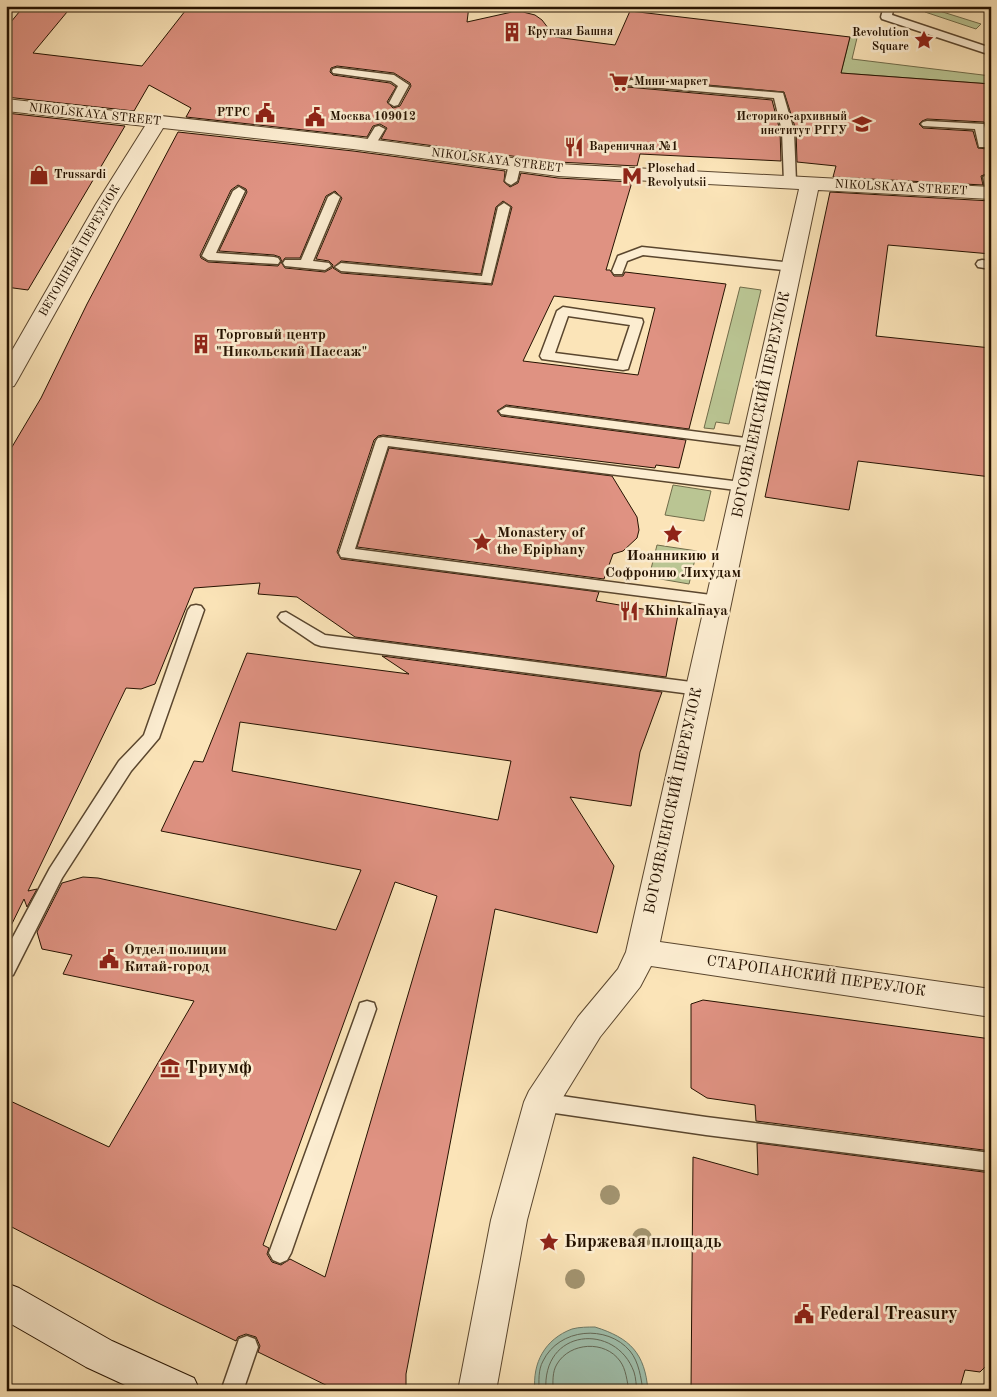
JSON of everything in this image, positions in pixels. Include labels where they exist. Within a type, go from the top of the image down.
[{"type":"street","name":"NIKOLSKAYA STREET","points":[[6,106],[157,122],[375,137],[513,173],[558,170],[810,183],[990,186]]},
{"type":"street","name":"ВЕТОШНЫЙ ПЕРЕУЛОК","points":[[6,381],[106,204],[157,122]]},
{"type":"street","name":"БОГОЯВЛЕНСКИЙ ПЕРЕУЛОК","points":[[477,1391],[509,1220],[541,1102],[589,1027],[629,978],[642,952],[810,183]]},
{"type":"street","name":"СТАРОПАНСКИЙ ПЕРЕУЛОК","points":[[642,952],[991,1003]]},
{"type":"street","points":[[6,1301],[99,1354],[181,1391]]},
{"type":"lane","points":[[889,6],[886,17],[991,52]]},
{"type":"lane","points":[[337,72],[394,78],[404,85],[394,103]]},
{"type":"lane","points":[[631,83],[779,95],[788,131],[790,182]]},
{"type":"lane","points":[[927,124],[985,126],[983,145]]},
{"type":"lane","points":[[239,191],[208,256],[274,261]]},
{"type":"lane","points":[[306,264],[334,197]]},
{"type":"lane","points":[[341,267],[487,280],[504,207]]},
{"type":"lane","points":[[618,271],[622,259],[642,251],[793,267]]},
{"type":"lane","points":[[289,262],[325,266]]},
{"type":"lane","points":[[601,317],[606,302]]},
{"type":"lane","points":[[563,311],[601,317],[637,322],[623,366],[547,356],[563,311]]},
{"type":"lane","points":[[506,411],[753,443]]},
{"type":"lane","points":[[719,601],[346,553],[383,441],[744,486]]},
{"type":"lane","points":[[6,969],[62,865],[125,766],[151,738],[196,610]]},
{"type":"lane","points":[[286,617],[321,640],[699,689]]},
{"type":"lane","points":[[280,1254],[367,1009]]},
{"type":"lane","points":[[541,1102],[706,1126],[991,1162]]},
{"type":"lane","points":[[232,1391],[248,1346]]},
{"type":"green space","points":[[930,8],[981,24],[976,29],[925,12]]},
{"type":"green space","points":[[850,37],[857,38],[852,59],[991,76],[991,84],[841,73]]},
{"type":"green space","points":[[740,287],[761,290],[729,424],[716,422],[714,429],[704,428]]},
{"type":"green space","points":[[673,485],[711,491],[704,521],[665,515]]},
{"type":"green space","points":[[657,545],[697,551],[689,584],[649,577]]},
{"type":"water","points":[[595,1327],[618,1336],[634,1349],[643,1367],[648,1391],[535,1391],[538,1362],[542,1353],[554,1339],[572,1329]]},
{"type":"building","points":[[24,6],[72,6],[33,53],[142,66],[189,6],[469,6],[467,22],[512,12],[523,12],[535,15],[542,20],[555,37],[615,45],[630,11],[850,37],[841,73],[991,84],[991,144],[984,122],[927,119],[919,124],[923,128],[973,131],[978,148],[987,149],[991,145],[991,172],[981,176],[983,185],[833,177],[836,166],[797,162],[796,130],[784,92],[631,78],[624,82],[627,87],[772,100],[780,131],[781,161],[640,154],[637,166],[558,162],[381,139],[387,128],[380,124],[373,126],[367,137],[186,117],[191,108],[149,85],[134,111],[6,97],[6,28]],"holes":[[[337,66],[394,73],[410,83],[411,86],[400,106],[393,108],[387,102],[396,87],[390,83],[333,75],[330,72],[331,68]]]},
{"type":"building","points":[[6,113],[125,126],[28,290],[6,287]]},
{"type":"building","points":[[178,132],[353,151],[505,171],[504,182],[510,187],[518,183],[521,173],[558,178],[632,182],[606,270],[610,270],[614,276],[623,276],[625,272],[726,284],[689,429],[506,405],[497,411],[501,416],[686,440],[679,468],[656,465],[655,468],[383,435],[378,436],[374,440],[337,552],[341,559],[599,592],[596,601],[678,615],[666,677],[355,637],[297,597],[258,594],[260,583],[194,588],[155,684],[141,689],[126,688],[28,891],[37,889],[27,907],[24,899],[6,936],[6,457],[41,398],[87,304]],"holes":[[[238,185],[246,189],[247,192],[219,251],[274,255],[280,257],[282,262],[285,258],[300,258],[326,196],[335,191],[342,198],[316,259],[329,261],[333,265],[332,268],[325,272],[285,268],[281,262],[278,266],[208,262],[201,258],[200,255],[231,190]],[[503,201],[512,207],[492,285],[341,273],[333,268],[341,261],[481,274],[496,207]],[[554,296],[655,308],[638,375],[523,361]]]},
{"type":"building","points":[[830,192],[991,201],[991,254],[888,245],[876,336],[991,348],[991,477],[858,461],[849,510],[765,497]]},
{"type":"building","points":[[389,448],[612,476],[637,517],[639,530],[637,538],[623,551],[613,554],[604,579],[357,547]]},
{"type":"building","points":[[247,653],[409,674],[382,656],[662,692],[640,752],[631,806],[570,797],[614,866],[597,933],[495,909],[406,1374],[406,1391],[338,1391],[258,1352],[260,1346],[256,1337],[246,1334],[238,1337],[236,1341],[156,1302],[6,1224],[6,1099],[109,1147],[194,1001],[63,974],[72,955],[42,949],[37,932],[62,883],[83,877],[98,878],[336,930],[361,870],[161,831],[194,761],[203,762]],"holes":[[[240,722],[511,761],[498,820],[232,771]],[[395,882],[437,896],[325,1277],[290,1259],[281,1265],[272,1262],[267,1254],[269,1248],[263,1245]]]},
{"type":"building","points":[[703,1000],[991,1039],[991,1151],[756,1121],[755,1105],[707,1098],[691,1088],[691,1004]]},
{"type":"building","name":"Federal Treasury","points":[[757,1143],[991,1173],[991,1361],[980,1372],[965,1370],[959,1391],[691,1391],[693,1157],[758,1175]]},
{"type":"place","name":"Круглая Башня","points":[[512,32]]},
{"type":"place","name":"Revolution Square","points":[[924,40]]},
{"type":"place","name":"Мини-маркет","points":[[619,82]]},
{"type":"place","name":"РТРС","points":[[265,113]]},
{"type":"place","name":"Москва 109012","points":[[315,117]]},
{"type":"place","name":"Историко-архивный институт РГГУ","points":[[862,124]]},
{"type":"place","name":"Вареничная №1","points":[[574,147]]},
{"type":"place","name":"Trussardi","points":[[39,175]]},
{"type":"place","name":"Ploschad Revolyutsii","points":[[632,176]]},
{"type":"place","name":"Торговый центр \"Никольский Пассаж\"","points":[[201,344]]},
{"type":"place","name":"Иоанникию и Софронию Лихудам","points":[[673,534]]},
{"type":"place","name":"Monastery of the Epiphany","points":[[482,542]]},
{"type":"place","name":"Khinkalnaya","points":[[629,611]]},
{"type":"place","name":"Отдел полиции Китай-город","points":[[109,959]]},
{"type":"place","name":"Триумф","points":[[170,1068]]},
{"type":"place","name":"Биржевая площадь","points":[[549,1242]]},
{"type":"place","name":"Federal Treasury","points":[[804,1314]]}]
